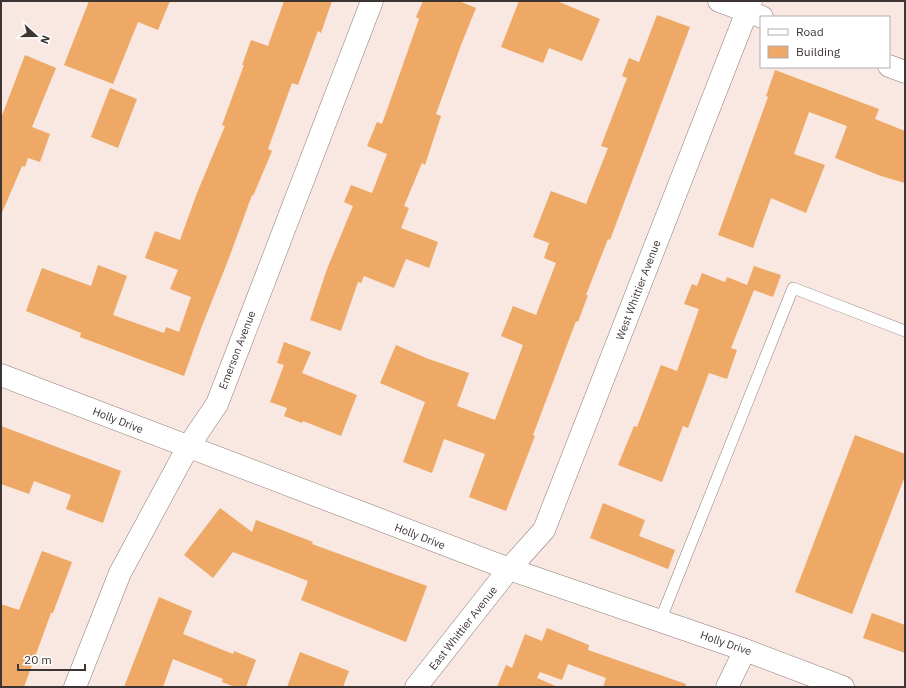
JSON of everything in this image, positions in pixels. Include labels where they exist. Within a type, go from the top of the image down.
[{"type":"street","name":"Emerson Avenue","points":[[75,687],[120,573],[188,447],[217,404],[372,1]]},
{"type":"street","points":[[719,1],[753,10]]},
{"type":"street","name":"West Whittier Avenue","points":[[509,569],[544,530],[753,10]]},
{"type":"street","points":[[890,66],[905,72]]},
{"type":"street","name":"Holly Drive","points":[[1,375],[509,569],[745,650],[843,687]]},
{"type":"street","name":"East Whittier Avenue","points":[[416,687],[509,569]]},
{"type":"street","points":[[727,687],[745,650]]},
{"type":"lane","points":[[660,621],[793,288],[905,331]]},
{"type":"building","points":[[89,1],[170,1],[158,30],[138,22],[113,84],[64,65]]},
{"type":"building","points":[[284,1],[332,1],[321,33],[318,31],[298,85],[292,83],[268,149],[272,151],[253,196],[252,195],[184,376],[80,337],[81,333],[26,311],[42,268],[91,286],[98,265],[127,276],[113,315],[164,333],[166,327],[179,332],[191,297],[170,289],[178,270],[145,258],[155,231],[180,240],[197,193],[225,126],[222,125],[244,65],[242,65],[251,40],[268,46]]},
{"type":"building","points":[[423,1],[459,1],[476,8],[436,114],[441,116],[425,165],[422,163],[404,206],[409,208],[401,228],[438,242],[429,268],[406,259],[394,288],[364,276],[361,283],[358,282],[341,331],[310,320],[327,269],[353,206],[344,202],[351,185],[372,193],[387,154],[367,146],[377,122],[382,124],[419,19],[416,17]]},
{"type":"building","points":[[519,1],[557,1],[600,19],[582,61],[549,48],[543,63],[501,47]]},
{"type":"building","points":[[657,15],[690,27],[610,240],[608,239],[586,295],[588,295],[578,322],[576,321],[533,435],[535,436],[506,511],[469,497],[485,454],[444,439],[432,473],[403,462],[425,402],[380,383],[396,345],[426,358],[469,373],[457,406],[495,420],[523,345],[501,336],[513,306],[536,315],[556,263],[544,258],[549,243],[533,237],[551,191],[586,204],[608,148],[601,146],[627,78],[622,76],[629,58],[639,62]]},
{"type":"building","points":[[25,55],[56,68],[32,127],[50,134],[40,162],[28,158],[25,167],[22,166],[1,215],[1,118]]},
{"type":"building","points":[[775,70],[879,109],[875,119],[905,131],[905,183],[881,176],[835,158],[847,126],[809,112],[794,154],[825,165],[806,213],[771,198],[753,248],[718,235],[768,97],[766,96]]},
{"type":"building","points":[[110,88],[137,99],[118,148],[91,137]]},
{"type":"building","points":[[754,266],[781,275],[773,297],[754,290],[731,348],[737,350],[727,379],[709,373],[688,428],[683,426],[662,482],[618,465],[634,426],[637,427],[661,365],[677,371],[699,309],[684,304],[692,284],[697,286],[702,273],[725,282],[727,277],[747,285]]},
{"type":"building","points":[[284,342],[311,352],[302,373],[357,395],[341,436],[303,421],[302,423],[284,416],[287,408],[270,402],[284,365],[277,363]]},
{"type":"building","points":[[1,426],[121,471],[103,523],[66,509],[71,495],[34,481],[29,494],[1,484]]},
{"type":"building","points":[[855,435],[905,454],[905,476],[852,614],[795,592]]},
{"type":"building","points":[[603,503],[645,520],[639,536],[675,550],[668,569],[590,538]]},
{"type":"building","points":[[220,508],[252,532],[256,520],[313,542],[312,544],[427,586],[406,642],[301,600],[308,581],[233,552],[213,578],[184,555]]},
{"type":"building","points":[[42,551],[72,562],[53,613],[51,613],[24,687],[1,687],[1,604],[19,610]]},
{"type":"building","points":[[159,597],[192,611],[183,634],[233,654],[234,651],[256,660],[246,687],[235,687],[222,682],[223,679],[173,659],[163,687],[124,687]]},
{"type":"building","points":[[872,613],[905,625],[905,653],[863,638]]},
{"type":"building","points":[[547,628],[589,645],[588,650],[686,684],[685,687],[603,687],[606,678],[568,664],[562,680],[540,672],[537,678],[558,687],[497,687],[506,665],[512,668],[525,634],[542,641]]},
{"type":"building","points":[[300,652],[349,671],[343,687],[287,687]]}]
